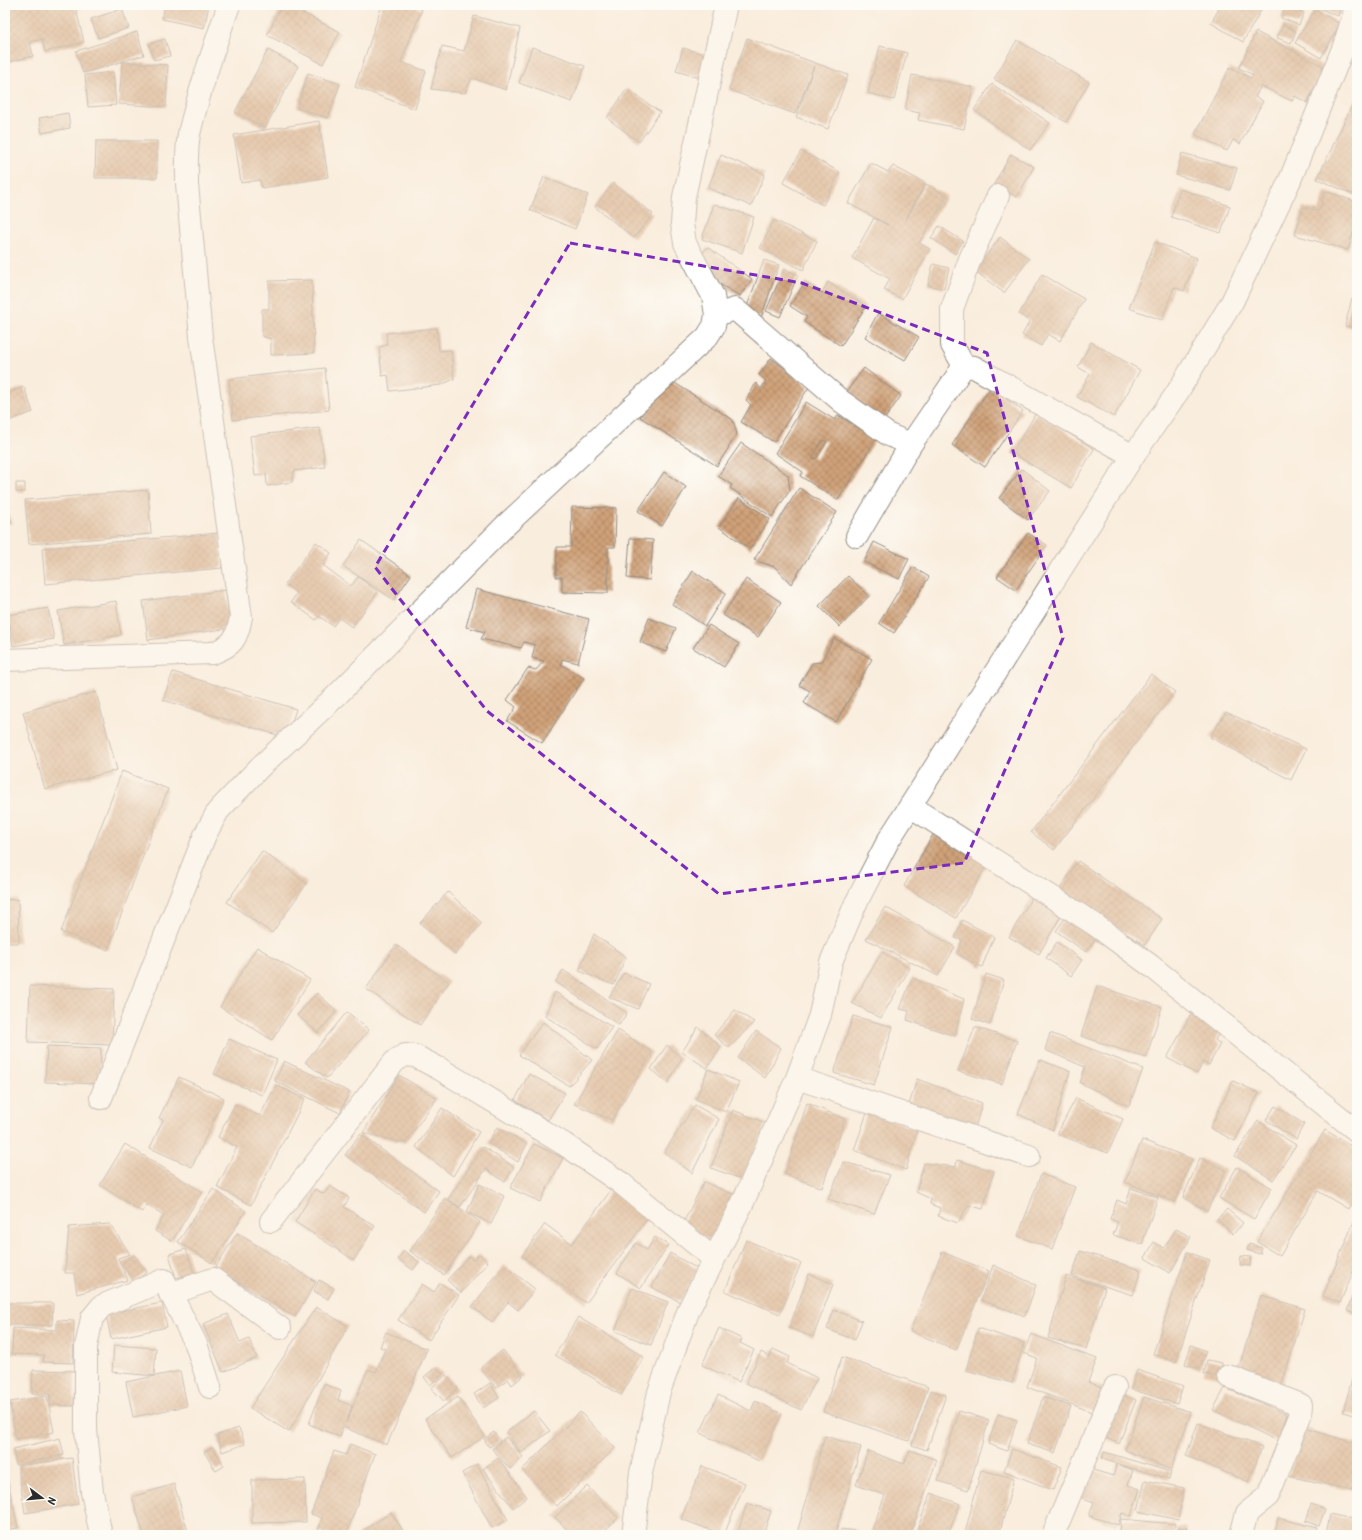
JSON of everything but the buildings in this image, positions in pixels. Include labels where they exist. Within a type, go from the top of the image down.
[{"type":"street","points":[[5,660],[212,653],[225,648],[233,640],[239,630],[241,617],[201,337],[187,184],[189,136],[201,92],[229,5]]},
{"type":"street","points":[[100,1098],[205,835],[218,811],[259,768],[336,696],[506,525],[707,337],[714,326],[716,315],[713,296],[685,243],[682,224],[684,197],[726,5]]},
{"type":"street","points":[[633,1535],[641,1473],[659,1392],[689,1309],[743,1202],[797,1078],[820,1015],[830,962],[856,902],[888,841],[1133,456],[1177,393],[1232,302],[1290,180],[1344,46],[1357,5]]},
{"type":"street","points":[[964,366],[952,345],[952,309],[970,259],[998,196]]},
{"type":"street","points":[[716,315],[735,309],[840,401],[889,435],[911,444]]},
{"type":"street","points":[[964,366],[974,367],[1133,456]]},
{"type":"street","points":[[857,536],[911,444],[964,366]]},
{"type":"street","points":[[910,806],[1094,924],[1151,966],[1357,1130]]},
{"type":"street","points":[[271,1221],[395,1061],[405,1055],[415,1056],[440,1069],[570,1149],[621,1183],[714,1259]]},
{"type":"street","points":[[797,1078],[1029,1156]]},
{"type":"street","points":[[170,1294],[213,1279],[280,1328]]},
{"type":"street","points":[[101,1535],[92,1492],[86,1430],[86,1347],[92,1318],[102,1306],[164,1280],[196,1344],[210,1387]]},
{"type":"street","points":[[1228,1376],[1301,1405],[1300,1416],[1268,1496],[1247,1513],[1241,1535]]},
{"type":"street","points":[[1053,1535],[1115,1387]]},
{"type":"highlighted area","points":[[570,243],[802,283],[987,353],[1063,638],[964,863],[719,894],[487,711],[375,567]]}]
